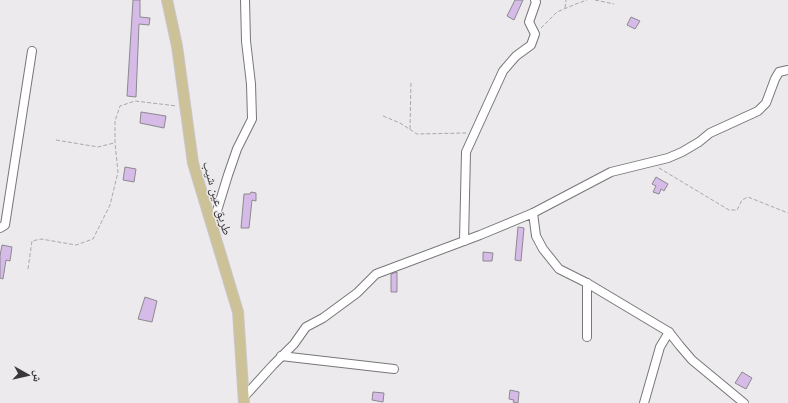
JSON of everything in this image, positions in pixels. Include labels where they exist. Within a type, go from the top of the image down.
[{"type":"main road","name":"طريق عين شيب","points":[[167,0],[177,46],[193,163],[238,312],[244,400]]},
{"type":"street","points":[[212,227],[237,149],[252,119],[244,0]]},
{"type":"street","points":[[464,241],[466,152],[503,71],[516,56],[531,45],[535,34],[529,22],[536,2],[535,0]]},
{"type":"street","points":[[0,228],[5,225],[15,152],[32,51]]},
{"type":"street","points":[[244,400],[281,356],[294,344],[306,328],[323,318],[357,293],[376,274],[533,213],[611,172],[668,158],[682,152],[699,142],[710,133],[758,112],[766,103],[779,72],[787,71]]},
{"type":"street","points":[[533,213],[536,236],[550,259],[559,269],[586,283],[669,332],[692,360],[744,403]]},
{"type":"street","points":[[586,283],[587,337]]},
{"type":"street","points":[[644,403],[660,347],[669,332]]},
{"type":"street","points":[[281,356],[394,369]]},
{"type":"path","points":[[564,9],[566,0]]},
{"type":"path","points":[[535,34],[557,12],[587,0]]},
{"type":"path","points":[[595,0],[614,4]]},
{"type":"path","points":[[410,130],[412,81]]},
{"type":"path","points":[[28,269],[32,241],[41,239],[76,246],[93,239],[110,205],[118,172],[115,122],[120,106],[135,102],[185,107]]},
{"type":"path","points":[[383,116],[400,123],[417,134],[448,132],[475,133]]},
{"type":"path","points":[[56,140],[98,147],[115,142]]},
{"type":"path","points":[[649,162],[729,210],[737,210],[742,200],[748,197],[788,213]]},
{"type":"building","points":[[133,0],[140,0],[140,17],[150,18],[149,25],[139,24],[136,97],[127,96]]},
{"type":"building","points":[[515,0],[523,0],[514,20],[507,16]]},
{"type":"building","points":[[631,17],[640,21],[635,29],[627,25]]},
{"type":"building","points":[[141,112],[166,116],[164,128],[140,123]]},
{"type":"building","points":[[125,167],[136,169],[134,182],[123,180]]},
{"type":"building","points":[[656,177],[668,184],[664,191],[661,189],[659,194],[653,192],[656,186],[652,184]]},
{"type":"building","points":[[251,192],[256,193],[256,201],[252,200],[249,228],[241,228],[244,194],[250,194]]},
{"type":"building","points":[[518,227],[524,228],[521,261],[515,260]]},
{"type":"building","points":[[2,245],[12,247],[10,261],[6,260],[3,279],[0,278],[0,256]]},
{"type":"building","points":[[483,252],[493,253],[492,261],[483,261]]},
{"type":"building","points":[[397,272],[397,292],[391,292],[391,274]]},
{"type":"building","points":[[145,297],[157,301],[152,322],[138,319]]},
{"type":"building","points":[[742,372],[752,378],[746,389],[735,383]]},
{"type":"building","points":[[510,390],[519,392],[518,403],[509,399]]},
{"type":"building","points":[[373,392],[384,393],[383,402],[372,400]]}]
